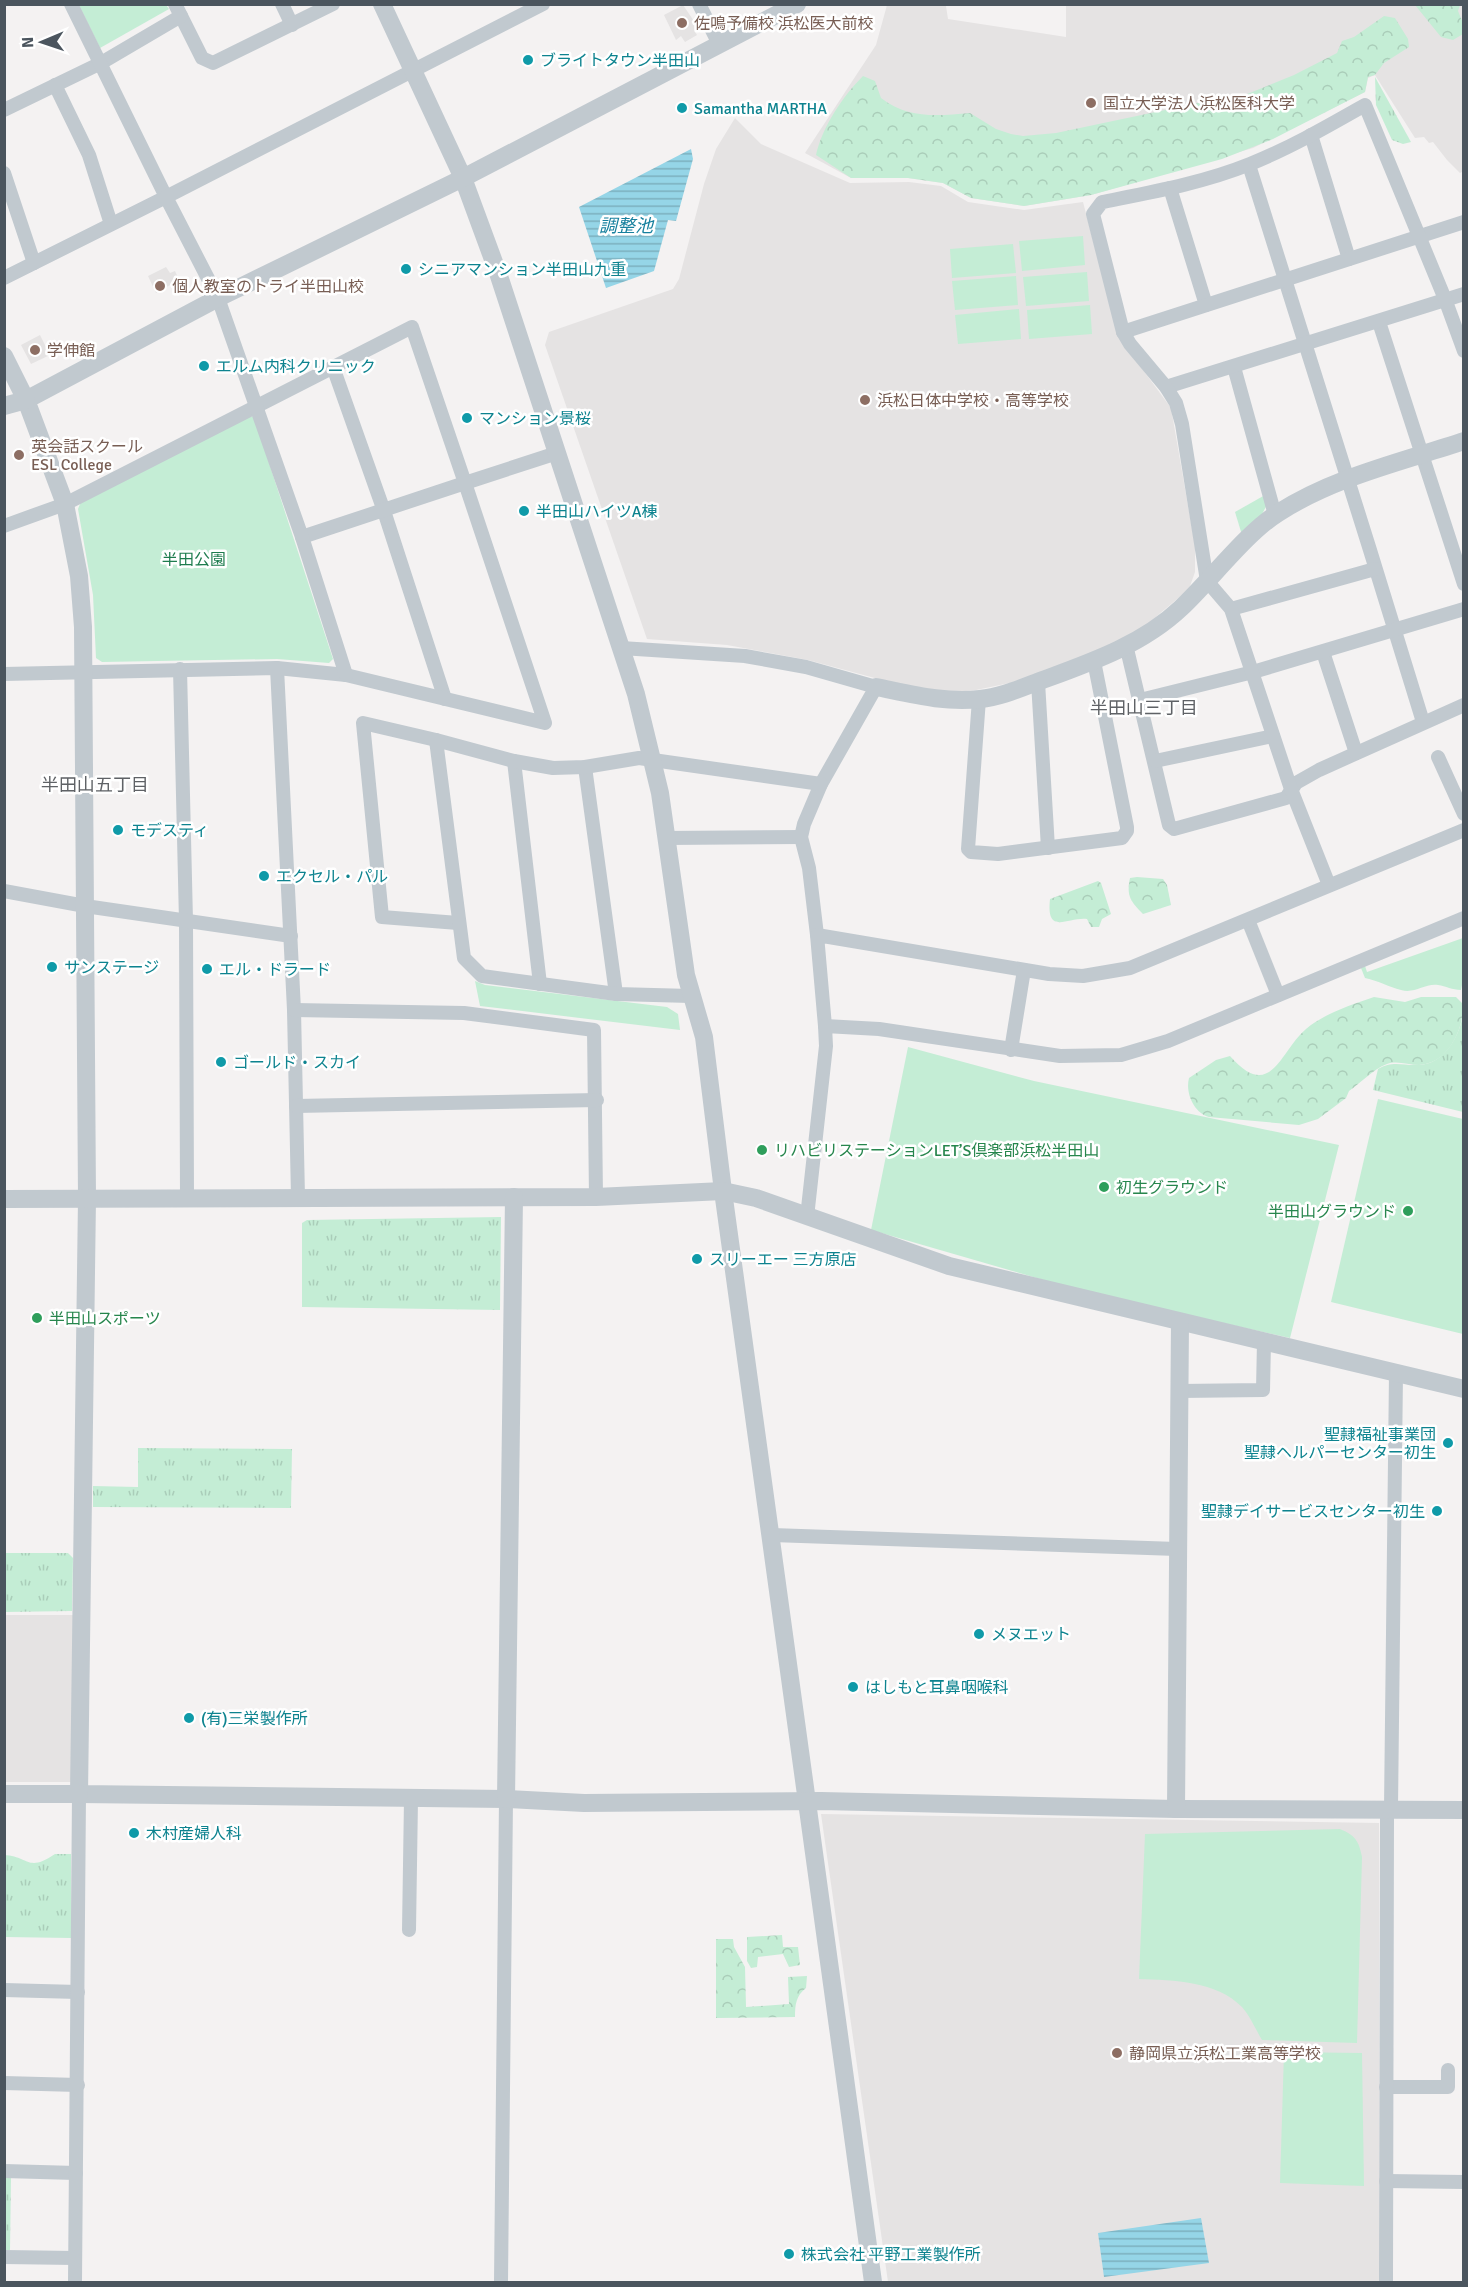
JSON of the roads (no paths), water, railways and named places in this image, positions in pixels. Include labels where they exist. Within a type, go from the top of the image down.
[{"type":"street","points":[[71,4],[218,298],[302,537],[346,675]]},
{"type":"street","points":[[282,4],[292,25]]},
{"type":"street","points":[[6,106],[101,63],[178,10],[202,58],[213,63],[333,4]]},
{"type":"street","points":[[382,4],[415,70],[463,178],[621,648],[653,760],[683,959],[691,996],[704,1037],[723,1191],[873,2283]]},
{"type":"street","points":[[699,4],[719,44]]},
{"type":"street","points":[[4,406],[26,400],[218,298],[463,178],[797,4]]},
{"type":"street","points":[[4,278],[415,70],[533,7]]},
{"type":"street","points":[[55,85],[89,155],[111,224]]},
{"type":"street","points":[[1329,885],[1291,789],[1231,609],[1207,581],[1182,424],[1176,403],[1123,332],[1094,214],[1102,202],[1170,188],[1249,165],[1311,135],[1365,105],[1464,351]]},
{"type":"street","points":[[1311,135],[1349,259]]},
{"type":"street","points":[[1249,165],[1308,344],[1346,479],[1423,722]]},
{"type":"street","points":[[4,173],[34,263]]},
{"type":"street","points":[[1170,188],[1206,305]]},
{"type":"street","points":[[1123,332],[1464,222]]},
{"type":"street","points":[[1166,387],[1464,294]]},
{"type":"street","points":[[1379,322],[1464,584]]},
{"type":"street","points":[[4,526],[66,504],[255,405],[412,327],[545,723],[346,675],[277,668],[4,674]]},
{"type":"street","points":[[4,356],[26,400],[66,504],[79,576],[83,671],[87,1198],[75,2283]]},
{"type":"street","points":[[333,367],[384,511],[445,699]]},
{"type":"street","points":[[1234,367],[1275,514]]},
{"type":"street","points":[[621,648],[745,656],[942,700],[979,699],[1038,682],[1094,661],[1126,645],[1169,618],[1275,514],[1318,490],[1464,441]]},
{"type":"street","points":[[302,537],[556,453]]},
{"type":"street","points":[[1231,609],[1375,569]]},
{"type":"street","points":[[1140,700],[1253,672],[1464,609]]},
{"type":"street","points":[[1126,645],[1170,825],[1174,829],[1286,798],[1291,789],[1319,770],[1464,705]]},
{"type":"street","points":[[1323,652],[1356,753]]},
{"type":"street","points":[[979,699],[968,849],[971,852],[998,854],[1122,838],[1127,831],[1094,661]]},
{"type":"street","points":[[277,668],[294,1010],[298,1197]]},
{"type":"street","points":[[180,669],[186,921],[187,1197]]},
{"type":"street","points":[[1038,682],[1048,848]]},
{"type":"street","points":[[807,1217],[826,1046],[809,868],[801,837],[821,784],[876,687]]},
{"type":"street","points":[[458,923],[382,917],[363,723],[513,761],[552,768],[585,767],[639,758],[821,784]]},
{"type":"street","points":[[1155,761],[1273,736]]},
{"type":"street","points":[[436,740],[464,958],[482,976],[616,993],[691,996]]},
{"type":"street","points":[[1438,757],[1464,814]]},
{"type":"street","points":[[513,761],[540,984]]},
{"type":"street","points":[[585,767],[616,993]]},
{"type":"street","points":[[817,935],[1024,970],[1083,976],[1130,968],[1464,830]]},
{"type":"street","points":[[666,838],[801,837]]},
{"type":"street","points":[[4,891],[85,906],[291,936]]},
{"type":"street","points":[[825,1026],[879,1029],[1060,1056],[1121,1055],[1168,1041],[1464,918]]},
{"type":"street","points":[[1248,920],[1278,995]]},
{"type":"street","points":[[1011,1050],[1024,970]]},
{"type":"street","points":[[294,1010],[464,1013],[594,1030],[597,1100],[596,1197]]},
{"type":"street","points":[[296,1106],[597,1100]]},
{"type":"street","points":[[4,1199],[596,1197],[723,1191],[745,1195],[949,1266],[1464,1389]]},
{"type":"street","points":[[501,2283],[514,1197]]},
{"type":"street","points":[[1176,1809],[1180,1322]]},
{"type":"street","points":[[1180,1391],[1263,1390],[1264,1341]]},
{"type":"street","points":[[1386,2283],[1387,1816],[1391,1808],[1396,1372]]},
{"type":"street","points":[[772,1535],[1177,1549]]},
{"type":"street","points":[[4,1794],[506,1799],[584,1803],[806,1801],[1176,1809],[1464,1810]]},
{"type":"street","points":[[409,1929],[411,1799]]},
{"type":"street","points":[[4,1990],[78,1992]]},
{"type":"street","points":[[1386,2087],[1448,2087],[1448,2070]]},
{"type":"street","points":[[4,2084],[78,2085]]},
{"type":"street","points":[[4,2171],[76,2173]]},
{"type":"street","points":[[1386,2181],[1464,2182]]},
{"type":"street","points":[[4,2257],[75,2258]]},
{"type":"water","name":"調整池","points":[[691,149],[693,159],[676,221],[668,220],[654,271],[606,288],[579,207]]},
{"type":"water","points":[[1201,2218],[1209,2263],[1104,2277],[1098,2233]]},
{"type":"place","name":"佐鳴予備校 浜松医大前校","points":[[682,23]]},
{"type":"place","name":"ブライトタウン半田山","points":[[528,60]]},
{"type":"place","name":"国立大学法人浜松医科大学","points":[[1091,103]]},
{"type":"place","name":"Samantha MARTHA","points":[[682,108]]},
{"type":"place","name":"シニアマンション半田山九重","points":[[406,269]]},
{"type":"place","name":"個人教室のトライ半田山校","points":[[160,286]]},
{"type":"place","name":"学伸館","points":[[35,350]]},
{"type":"place","name":"エルム内科クリニック","points":[[204,366]]},
{"type":"place","name":"浜松日体中学校・高等学校","points":[[865,400]]},
{"type":"place","name":"マンション景桜","points":[[467,418]]},
{"type":"place","name":"英会話スクール ESL College","points":[[19,455]]},
{"type":"place","name":"半田山ハイツA棟","points":[[524,511]]},
{"type":"place","name":"モデスティ","points":[[118,830]]},
{"type":"place","name":"エクセル・パル","points":[[264,876]]},
{"type":"place","name":"サンステージ","points":[[52,967]]},
{"type":"place","name":"エル・ドラード","points":[[207,969]]},
{"type":"place","name":"ゴールド・スカイ","points":[[221,1062]]},
{"type":"place","name":"リハビリステーションLET’S倶楽部浜松半田山","points":[[762,1150]]},
{"type":"place","name":"初生グラウンド","points":[[1104,1187]]},
{"type":"place","name":"半田山グラウンド","points":[[1408,1211]]},
{"type":"place","name":"スリーエー 三方原店","points":[[697,1259]]},
{"type":"place","name":"半田山スポーツ","points":[[37,1318]]},
{"type":"place","name":"聖隷福祉事業団 聖隷ヘルパーセンター初生","points":[[1448,1443]]},
{"type":"place","name":"聖隷デイサービスセンター初生","points":[[1437,1511]]},
{"type":"place","name":"メヌエット","points":[[979,1634]]},
{"type":"place","name":"はしもと耳鼻咽喉科","points":[[853,1687]]},
{"type":"place","name":"(有)三栄製作所","points":[[189,1718]]},
{"type":"place","name":"木村産婦人科","points":[[134,1833]]},
{"type":"place","name":"静岡県立浜松工業高等学校","points":[[1117,2053]]},
{"type":"place","name":"株式会社 平野工業製作所","points":[[789,2254]]},
{"type":"district","name":"半田山三丁目","points":[[1144,708]]},
{"type":"district","name":"半田山五丁目","points":[[95,785]]},
{"type":"park label","name":"半田公園","points":[[194,559]]}]
